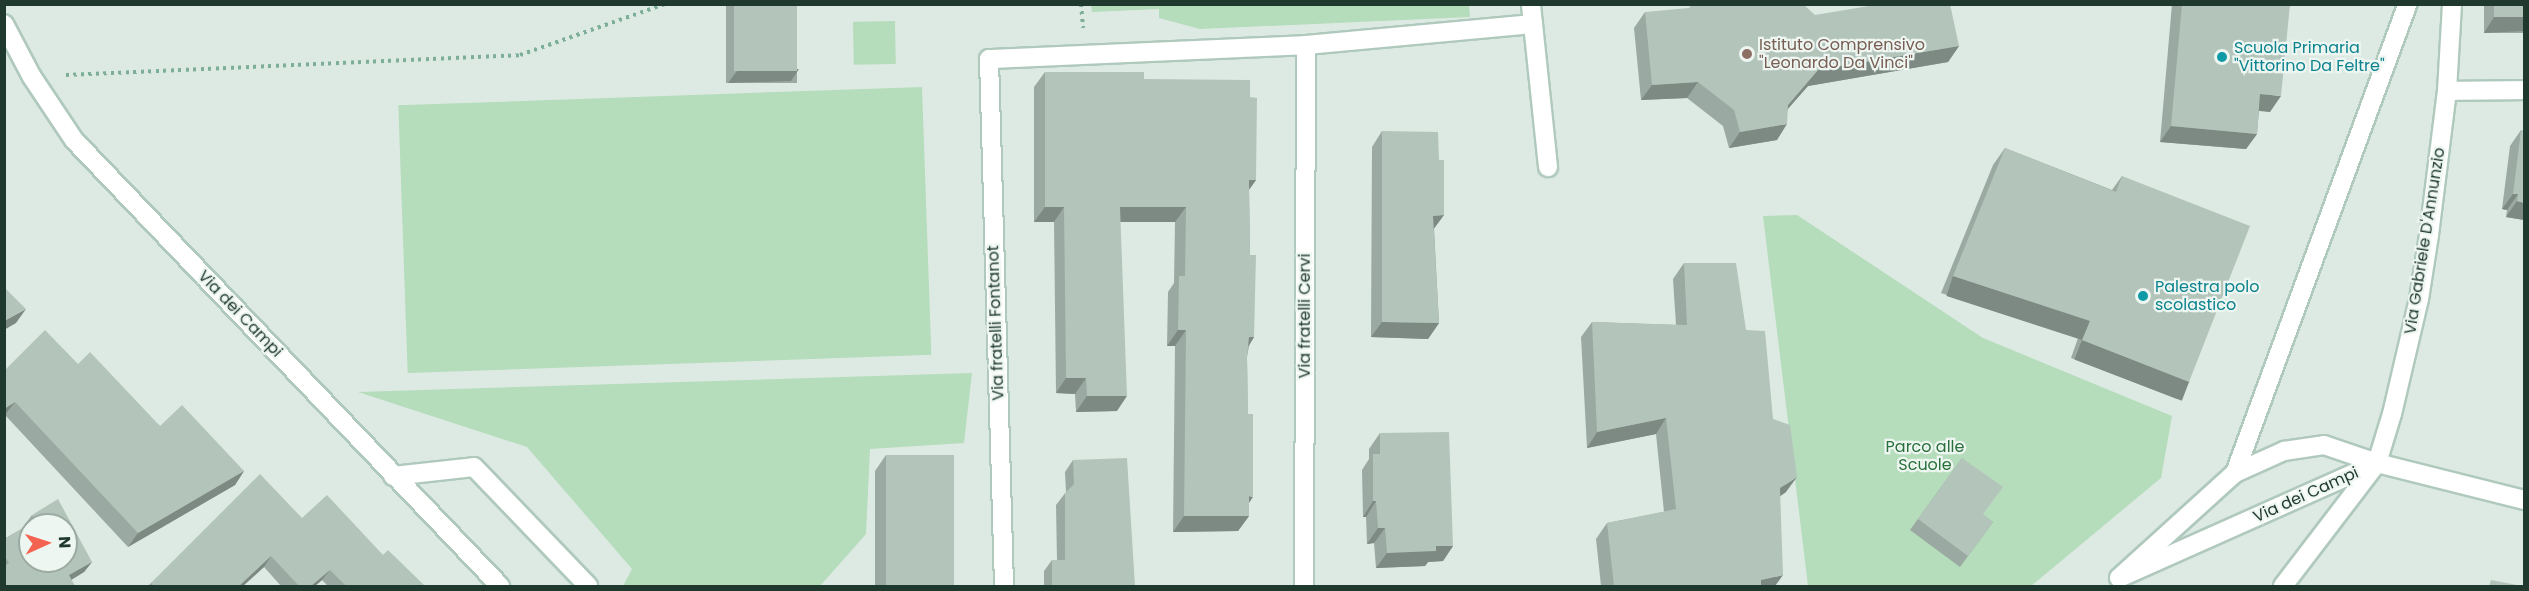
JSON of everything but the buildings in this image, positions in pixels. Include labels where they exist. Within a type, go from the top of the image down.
[{"type":"street","points":[[1531,4],[1548,167]]},
{"type":"street","points":[[2235,473],[2409,4]]},
{"type":"street","name":"Via Gabriele D'Annunzio","points":[[2283,586],[2377,463],[2419,299],[2447,91],[2452,4]]},
{"type":"street","name":"Via dei Campi","points":[[4,24],[32,76],[74,140],[500,586]]},
{"type":"street","points":[[1306,45],[1533,24]]},
{"type":"street","name":"Via fratelli Fontanot","points":[[1004,586],[989,59],[1306,45]]},
{"type":"street","name":"Via fratelli Cervi","points":[[1304,586],[1306,45]]},
{"type":"street","points":[[2447,91],[2524,90]]},
{"type":"street","name":"Via dei Campi","points":[[2117,584],[2235,473],[2284,451],[2324,445],[2377,463]]},
{"type":"street","name":"Via dei Campi","points":[[2117,584],[2377,463]]},
{"type":"street","points":[[2377,463],[2524,500]]},
{"type":"street","points":[[393,476],[474,467],[588,586]]},
{"type":"path","points":[[32,76],[520,55],[665,4]]},
{"type":"green space","points":[[1091,5],[1469,5],[1470,17],[1200,29],[1159,18],[1159,9],[1092,12]]},
{"type":"green space","points":[[895,21],[896,64],[854,65],[853,22]]},
{"type":"green space","points":[[922,87],[931,355],[408,373],[398,105]]},
{"type":"green space","name":"Parco alle Scuole","points":[[1797,215],[1983,338],[2172,416],[2161,478],[2031,586],[1808,586],[1763,216]]},
{"type":"green space","points":[[972,373],[964,443],[870,449],[866,534],[820,586],[623,586],[632,569],[527,447],[358,392]]},
{"type":"place","name":"Istituto Comprensivo \"Leonardo Da Vinci\"","points":[[1747,54]]},
{"type":"place","name":"Scuola Primaria \"Vittorino Da Feltre\"","points":[[2222,57]]},
{"type":"place","name":"Palestra polo scolastico","points":[[2143,296]]}]
